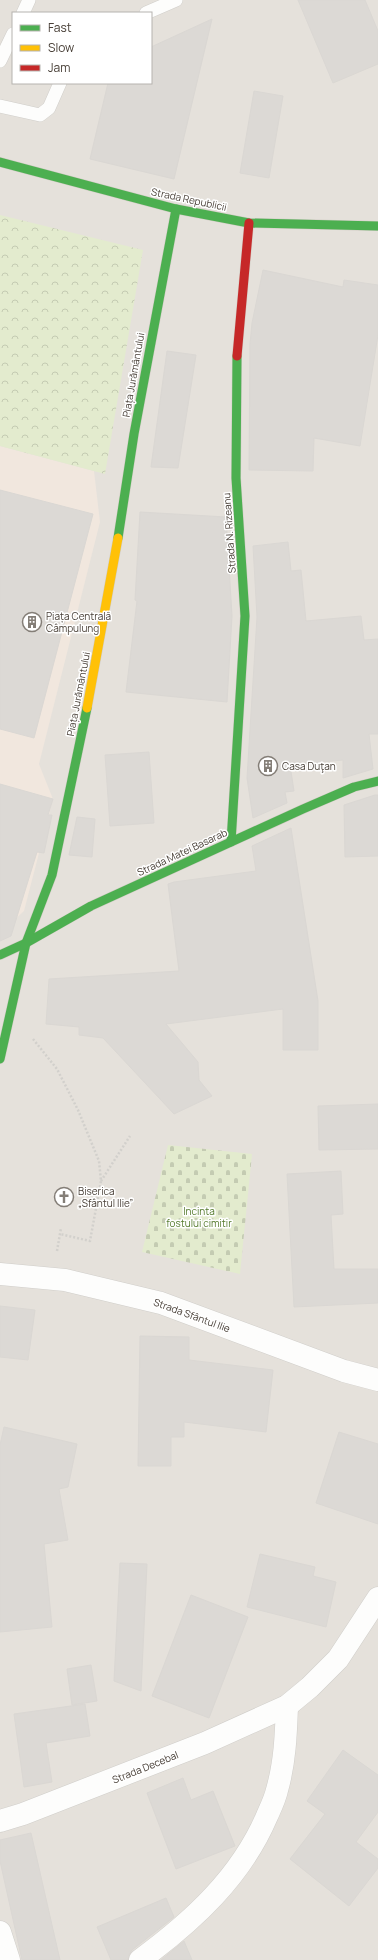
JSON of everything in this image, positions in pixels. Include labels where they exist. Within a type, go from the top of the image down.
[{"type":"street","name":"Strada Republicii","points":[[0,162],[176,209],[249,223],[378,226]]},
{"type":"street","name":"Piața Jurământului","points":[[0,1059],[26,944],[52,875],[84,724],[115,556],[136,419],[176,209]]},
{"type":"street","name":"Strada N. Rizeanu","points":[[231,842],[245,616],[236,478],[237,343],[249,223]]},
{"type":"street","name":"Strada Matei Basarab","points":[[0,955],[26,944],[91,906],[354,787],[378,781]]},
{"type":"street","name":"Strada Sfântul Ilie","points":[[0,1274],[65,1280],[161,1303],[344,1371],[378,1380]]},
{"type":"street","name":"Strada Decebal","points":[[0,1821],[23,1814],[205,1743],[287,1706],[310,1687],[338,1659],[378,1598]]},
{"type":"street","points":[[140,1960],[194,1918],[231,1879],[258,1838],[277,1792],[286,1748],[287,1706]]},
{"type":"street","points":[[0,1932],[9,1960]]},
{"type":"lane","points":[[23,12],[29,0]]},
{"type":"lane","points":[[148,12],[176,0]]},
{"type":"lane","points":[[0,61],[12,36]]},
{"type":"lane","points":[[0,106],[40,115],[49,108],[60,84]]},
{"type":"path","points":[[29,1035],[57,1069],[78,1110],[99,1161],[101,1181],[90,1241],[60,1234]]},
{"type":"path","points":[[101,1181],[130,1136]]},
{"type":"path","points":[[56,1257],[61,1228]]},
{"type":"shaded area","points":[[0,0],[378,0],[378,1960],[0,1960]]},
{"type":"shaded area","name":"Piața Centrală Câmpulung","points":[[0,446],[94,471],[100,522],[39,764],[53,799],[24,911],[7,927],[0,928]]},
{"type":"green space","points":[[0,215],[143,250],[105,474],[0,446]]},
{"type":"green space","name":"Incinta fostului cimitir","points":[[168,1145],[252,1154],[240,1274],[142,1252]]},
{"type":"building","points":[[298,0],[365,0],[378,31],[378,64],[333,83]]},
{"type":"building","points":[[212,19],[174,179],[90,159],[108,84],[152,84],[152,47]]},
{"type":"building","points":[[254,91],[283,96],[269,178],[240,173]]},
{"type":"building","points":[[263,270],[343,287],[344,280],[378,285],[378,335],[360,446],[314,438],[313,471],[249,470],[250,344],[252,323]]},
{"type":"building","points":[[167,351],[196,355],[178,468],[151,467]]},
{"type":"building","name":"Piața Centrală Câmpulung","points":[[0,490],[93,514],[34,738],[0,729]]},
{"type":"building","points":[[140,512],[226,517],[232,616],[227,702],[126,692],[137,601],[135,600]]},
{"type":"building","points":[[288,542],[291,571],[301,570],[306,621],[361,616],[364,640],[378,639],[378,734],[369,734],[373,769],[343,778],[343,760],[290,765],[294,791],[285,792],[287,803],[253,818],[247,778],[257,617],[253,546]]},
{"type":"building","points":[[149,752],[154,823],[110,826],[105,755]]},
{"type":"building","points":[[0,784],[53,799],[48,815],[52,815],[44,853],[37,852],[11,936],[0,941]]},
{"type":"building","points":[[378,795],[378,856],[345,857],[344,805]]},
{"type":"building","points":[[77,817],[95,819],[92,857],[69,855]]},
{"type":"building","points":[[291,828],[318,1001],[318,1050],[283,1050],[283,1009],[166,1024],[198,1062],[199,1080],[212,1096],[174,1114],[103,1038],[79,1035],[79,1027],[46,1024],[49,979],[179,971],[168,884],[256,871],[252,846]]},
{"type":"building","points":[[378,1104],[378,1149],[319,1150],[318,1106]]},
{"type":"building","points":[[341,1171],[343,1214],[331,1215],[334,1269],[378,1269],[378,1303],[294,1307],[287,1174]]},
{"type":"building","points":[[0,1306],[35,1310],[28,1360],[0,1357]]},
{"type":"building","points":[[140,1336],[189,1337],[189,1360],[273,1370],[266,1432],[184,1422],[184,1437],[171,1437],[171,1466],[138,1466]]},
{"type":"building","points":[[4,1427],[77,1444],[68,1487],[59,1489],[68,1540],[44,1544],[52,1627],[0,1632],[0,1445]]},
{"type":"building","points":[[339,1432],[378,1444],[378,1524],[316,1503]]},
{"type":"building","points":[[260,1554],[315,1567],[313,1576],[336,1582],[326,1627],[247,1607]]},
{"type":"building","points":[[120,1563],[147,1564],[141,1691],[114,1681]]},
{"type":"building","points":[[191,1595],[248,1617],[209,1718],[152,1696]]},
{"type":"building","points":[[91,1665],[97,1701],[72,1705],[67,1669]]},
{"type":"building","points":[[85,1704],[90,1736],[46,1743],[52,1782],[24,1787],[14,1714]]},
{"type":"building","points":[[343,1750],[378,1775],[378,1812],[356,1842],[378,1859],[378,1868],[349,1906],[290,1859],[325,1814],[307,1801]]},
{"type":"building","points":[[183,1778],[191,1800],[213,1791],[235,1846],[176,1869],[147,1793]]},
{"type":"building","points":[[31,1833],[60,1960],[22,1960],[0,1861],[0,1840]]},
{"type":"building","points":[[166,1898],[174,1917],[132,1950],[128,1960],[111,1960],[97,1927]]},
{"type":"building","points":[[184,1941],[192,1960],[161,1960],[167,1955]]},
{"type":"traffic: fast","points":[[0,162],[176,209],[249,223],[378,226]]},
{"type":"traffic: fast","points":[[118,538],[134,434],[176,209]]},
{"type":"traffic: fast","points":[[231,842],[245,616],[236,478],[237,356]]},
{"type":"traffic: fast","points":[[0,1059],[26,943],[52,875],[87,708]]},
{"type":"traffic: fast","points":[[0,955],[26,943],[91,906],[303,809],[354,787],[378,781]]},
{"type":"traffic: slow","points":[[87,708],[118,538]]},
{"type":"traffic: jam","points":[[237,356],[249,223]]},
{"type":"place","name":"Piața Centrală Câmpulung","points":[[32,622]]},
{"type":"place","name":"Casa Duţan","points":[[268,766]]},
{"type":"place","name":"Biserica „Sfântul Ilie”","points":[[64,1197]]}]
